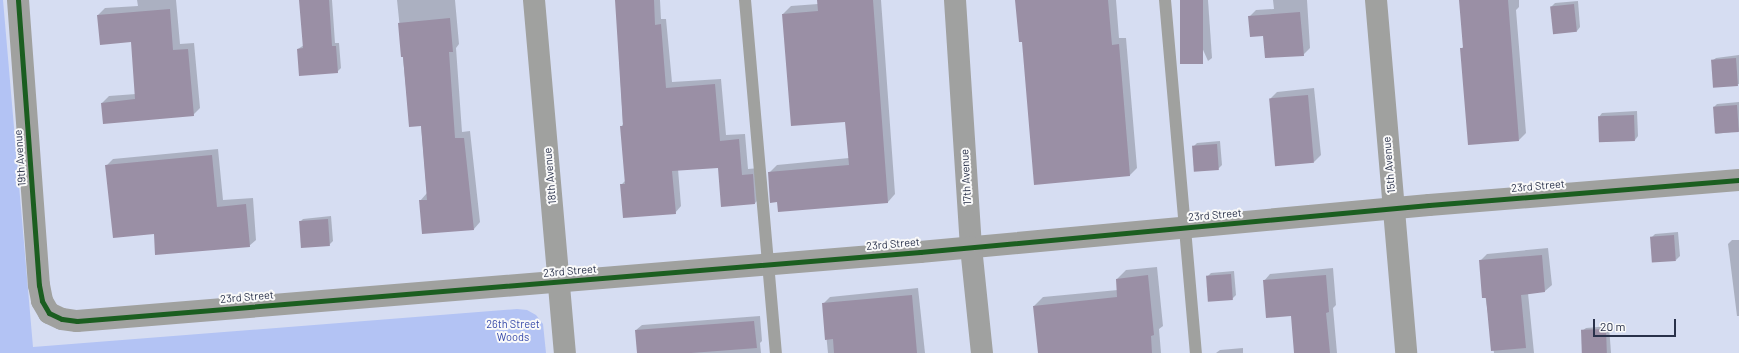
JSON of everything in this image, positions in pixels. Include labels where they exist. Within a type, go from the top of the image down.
[{"type":"street","name":"19th Avenue","points":[[18,0],[39,285],[42,301],[49,313]]},
{"type":"street","name":"18th Avenue","points":[[534,0],[565,353]]},
{"type":"street","name":"17th Avenue","points":[[956,0],[971,247],[982,353]]},
{"type":"street","name":"15th Avenue","points":[[1376,0],[1406,353]]},
{"type":"street","name":"23rd Street","points":[[49,313],[62,320],[77,321],[971,247],[1393,208],[1739,180]]},
{"type":"lane","points":[[745,0],[776,353]]},
{"type":"lane","points":[[1165,0],[1196,353]]},
{"type":"green space","name":"26th Street Woods","points":[[0,0],[3,0],[33,347],[517,309],[527,310],[536,315],[543,324],[546,353],[0,353]]},
{"type":"building","points":[[299,0],[329,0],[332,46],[336,46],[338,73],[299,76],[297,49],[303,48]]},
{"type":"building","points":[[615,0],[654,0],[655,25],[661,24],[666,88],[715,84],[720,141],[739,139],[742,175],[753,174],[755,204],[721,207],[718,168],[672,171],[676,214],[623,218],[620,184],[625,184],[620,126],[623,126]]},
{"type":"building","points":[[817,0],[873,0],[888,203],[778,212],[777,202],[770,203],[768,172],[849,165],[845,122],[791,126],[782,14],[818,11]]},
{"type":"building","points":[[1015,0],[1108,0],[1112,45],[1119,44],[1130,176],[1034,185],[1022,42],[1019,42]]},
{"type":"building","points":[[1180,0],[1203,0],[1203,64],[1180,64]]},
{"type":"building","points":[[1459,0],[1508,0],[1519,141],[1468,145],[1460,48],[1463,48]]},
{"type":"building","points":[[1574,4],[1577,32],[1553,34],[1550,7]]},
{"type":"building","points":[[170,9],[173,50],[188,49],[194,116],[103,124],[101,103],[135,99],[131,42],[100,45],[97,15]]},
{"type":"building","points":[[1300,12],[1304,56],[1265,58],[1263,36],[1250,37],[1248,16]]},
{"type":"building","points":[[450,18],[453,52],[449,52],[455,138],[464,138],[474,230],[422,234],[419,200],[427,200],[421,126],[409,127],[403,57],[401,57],[398,23]]},
{"type":"building","points":[[1736,58],[1738,86],[1713,88],[1711,60]]},
{"type":"building","points":[[1308,95],[1314,163],[1275,166],[1269,98]]},
{"type":"building","points":[[1737,105],[1739,132],[1715,134],[1713,107]]},
{"type":"building","points":[[1634,115],[1635,141],[1599,142],[1598,116]]},
{"type":"building","points":[[1217,144],[1219,170],[1194,172],[1192,146]]},
{"type":"building","points":[[212,155],[217,207],[246,204],[250,247],[155,255],[154,234],[113,238],[105,165]]},
{"type":"building","points":[[328,219],[330,246],[301,248],[299,221]]},
{"type":"building","points":[[1674,235],[1676,261],[1652,263],[1650,237]]},
{"type":"building","points":[[1542,255],[1545,292],[1521,295],[1526,348],[1491,351],[1486,298],[1482,298],[1479,260]]},
{"type":"building","points":[[1231,274],[1233,300],[1208,302],[1206,276]]},
{"type":"building","points":[[1148,275],[1154,335],[1151,336],[1152,353],[1038,353],[1033,306],[1117,297],[1116,279]]},
{"type":"building","points":[[1326,275],[1329,312],[1326,313],[1330,353],[1294,353],[1291,316],[1266,318],[1263,280]]},
{"type":"building","points":[[912,295],[917,353],[834,353],[833,339],[825,340],[822,303]]},
{"type":"building","points":[[754,321],[757,348],[691,353],[637,353],[635,330]]},
{"type":"building","points":[[1606,329],[1607,353],[1582,353],[1581,330]]},
{"type":"cycle path","points":[[18,0],[39,285],[42,301],[49,313],[62,319],[77,321],[920,252],[1429,205],[1739,180]]}]
